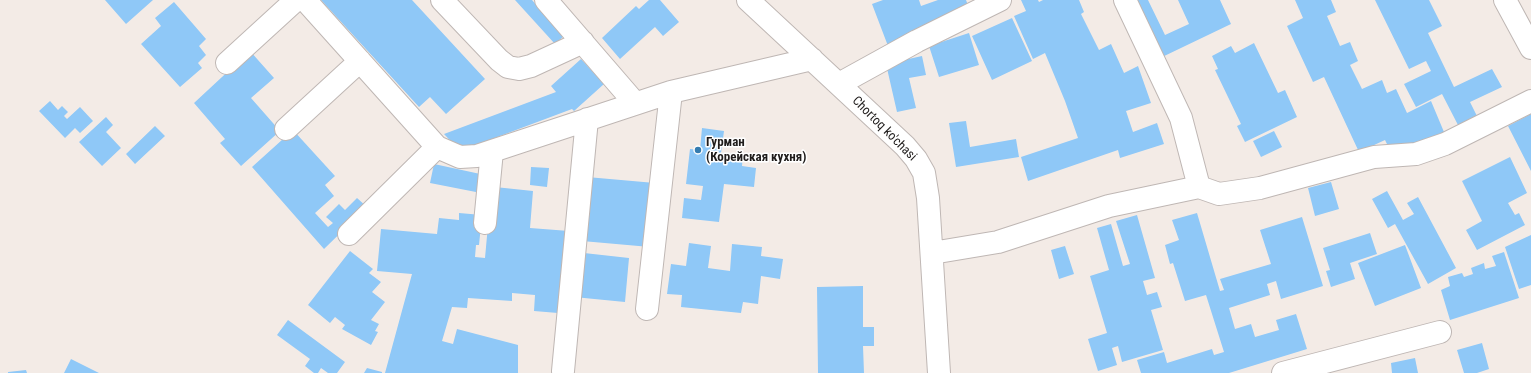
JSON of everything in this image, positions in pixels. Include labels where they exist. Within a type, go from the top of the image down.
[{"type":"street","points":[[227,63],[296,0]]},
{"type":"street","points":[[305,0],[436,147],[460,157],[468,158],[671,92],[812,59]]},
{"type":"street","points":[[442,0],[499,60],[508,67],[519,69],[531,66],[582,42]]},
{"type":"street","points":[[546,0],[635,103]]},
{"type":"street","name":"Chortoq ko'chasi","points":[[748,0],[905,146],[916,159],[924,173],[928,198],[939,373]]},
{"type":"street","points":[[839,84],[1000,0]]},
{"type":"street","points":[[1125,0],[1181,118],[1199,187]]},
{"type":"street","points":[[1505,0],[1531,48]]},
{"type":"street","points":[[286,129],[360,61]]},
{"type":"street","points":[[647,309],[671,92]]},
{"type":"street","points":[[932,253],[998,242],[1109,206],[1199,187],[1219,194],[1260,188],[1374,157],[1416,154],[1445,144],[1531,101]]},
{"type":"street","points":[[564,371],[587,119]]},
{"type":"street","points":[[349,234],[436,147]]},
{"type":"street","points":[[485,223],[492,151]]},
{"type":"street","points":[[1283,373],[1440,332]]},
{"type":"building","points":[[105,0],[153,0],[126,24]]},
{"type":"building","points":[[321,0],[412,0],[485,79],[446,114],[430,97],[419,107]]},
{"type":"building","points":[[515,0],[532,0],[564,36],[555,44]]},
{"type":"building","points":[[649,0],[660,0],[679,22],[663,36],[655,27],[620,59],[602,38],[636,6],[639,9]]},
{"type":"building","points":[[883,0],[919,0],[921,6],[938,0],[966,0],[969,8],[888,46],[872,4]]},
{"type":"building","points":[[1021,0],[1038,0],[1039,2],[1043,0],[1079,0],[1084,12],[1081,14],[1099,50],[1111,44],[1124,73],[1138,66],[1151,103],[1126,111],[1133,132],[1157,123],[1164,144],[1120,158],[1118,150],[1028,181],[1021,157],[1078,138],[1065,101],[1045,53],[1033,59],[1014,16],[1026,11]]},
{"type":"building","points":[[1130,0],[1148,0],[1165,35],[1189,24],[1178,0],[1220,0],[1231,24],[1158,59]]},
{"type":"building","points":[[1295,0],[1331,0],[1336,12],[1327,16],[1340,46],[1350,42],[1358,61],[1350,65],[1362,89],[1382,80],[1387,93],[1396,89],[1407,113],[1431,101],[1444,132],[1392,154],[1385,140],[1359,152],[1324,77],[1313,82],[1287,26],[1303,18]]},
{"type":"building","points":[[1375,0],[1429,0],[1442,26],[1428,33],[1454,87],[1492,69],[1502,87],[1470,102],[1477,116],[1458,125],[1442,94],[1416,107],[1404,84],[1431,71],[1426,61],[1409,69]]},
{"type":"building","points":[[174,2],[206,39],[199,46],[206,55],[198,63],[202,68],[180,87],[141,44],[161,26],[155,18]]},
{"type":"building","points":[[1012,18],[1032,61],[992,80],[972,36]]},
{"type":"building","points":[[969,33],[979,65],[939,77],[929,46]]},
{"type":"building","points":[[1254,43],[1278,93],[1285,90],[1297,117],[1245,142],[1237,126],[1241,124],[1215,70],[1218,69],[1212,56],[1231,46],[1235,53]]},
{"type":"building","points":[[250,51],[274,78],[251,98],[280,131],[241,166],[220,143],[225,139],[194,103]]},
{"type":"building","points":[[922,56],[926,75],[909,78],[916,108],[897,112],[886,64]]},
{"type":"building","points":[[581,59],[604,84],[574,111],[572,109],[460,151],[444,134],[556,92],[551,86]]},
{"type":"building","points":[[50,101],[58,110],[62,106],[68,112],[64,116],[67,119],[80,107],[93,121],[80,133],[75,128],[65,138],[39,111]]},
{"type":"building","points":[[1531,114],[1531,171],[1508,126]]},
{"type":"building","points":[[106,117],[113,125],[106,132],[121,148],[102,166],[79,142]]},
{"type":"building","points":[[966,121],[970,147],[1016,139],[1019,157],[956,167],[949,123]]},
{"type":"building","points":[[155,126],[165,136],[135,164],[126,154]]},
{"type":"building","points":[[702,128],[724,131],[721,153],[743,155],[742,166],[756,168],[754,187],[724,184],[719,222],[682,218],[684,198],[701,200],[703,186],[686,184],[690,149],[700,150]]},
{"type":"building","points":[[293,130],[335,176],[325,185],[334,196],[315,213],[328,227],[333,223],[326,217],[339,204],[345,210],[357,198],[367,207],[324,249],[252,167]]},
{"type":"building","points":[[1274,131],[1282,147],[1261,157],[1253,141]]},
{"type":"building","points":[[1510,157],[1527,193],[1508,203],[1515,215],[1519,213],[1525,225],[1477,250],[1466,230],[1482,221],[1462,181]]},
{"type":"building","points":[[434,164],[485,175],[481,193],[430,183]]},
{"type":"building","points":[[531,167],[549,168],[547,187],[530,185]]},
{"type":"building","points":[[587,177],[655,183],[650,247],[582,241]]},
{"type":"building","points":[[1331,182],[1339,209],[1315,216],[1308,188]]},
{"type":"building","points":[[495,187],[533,191],[530,228],[569,231],[558,313],[534,311],[535,295],[512,293],[512,301],[468,298],[467,308],[452,307],[442,341],[453,344],[457,329],[518,345],[518,373],[385,373],[412,274],[377,271],[381,229],[437,234],[439,218],[459,220],[459,213],[482,215],[479,245],[476,245],[475,257],[485,258],[488,225]]},
{"type":"building","points":[[1387,191],[1403,220],[1414,214],[1407,203],[1418,197],[1456,268],[1428,284],[1395,224],[1388,228],[1372,199]]},
{"type":"building","points":[[1197,213],[1220,291],[1224,290],[1220,279],[1271,264],[1260,230],[1302,217],[1323,286],[1281,299],[1276,281],[1267,284],[1270,295],[1229,308],[1235,329],[1251,324],[1255,337],[1279,330],[1276,320],[1296,314],[1307,349],[1229,373],[1141,373],[1137,360],[1164,352],[1167,363],[1212,349],[1214,355],[1224,352],[1206,295],[1185,301],[1173,263],[1170,264],[1165,245],[1179,240],[1172,220]]},
{"type":"building","points":[[1137,215],[1155,278],[1143,281],[1147,295],[1157,292],[1162,307],[1151,310],[1163,350],[1122,362],[1118,346],[1112,348],[1117,365],[1098,371],[1088,339],[1107,333],[1090,276],[1109,270],[1097,228],[1111,224],[1123,266],[1130,264],[1116,221]]},
{"type":"building","points":[[1370,233],[1377,254],[1350,263],[1355,279],[1331,287],[1326,271],[1330,270],[1323,248]]},
{"type":"building","points":[[1531,235],[1531,285],[1519,289],[1505,247]]},
{"type":"building","points":[[689,243],[711,246],[708,268],[730,271],[732,244],[762,247],[761,256],[783,259],[780,279],[761,276],[758,304],[743,302],[741,313],[681,307],[682,295],[667,294],[671,264],[686,266]]},
{"type":"building","points":[[1405,245],[1421,288],[1375,306],[1358,263]]},
{"type":"building","points":[[1065,246],[1074,274],[1059,279],[1051,250]]},
{"type":"building","points":[[350,251],[373,269],[369,273],[381,282],[372,292],[385,302],[371,320],[379,324],[375,331],[378,332],[371,345],[342,329],[345,325],[335,317],[330,323],[308,305]]},
{"type":"building","points":[[1504,252],[1519,298],[1450,320],[1441,290],[1450,286],[1448,277],[1462,273],[1464,277],[1473,274],[1471,268],[1484,263],[1485,269],[1496,266],[1492,256]]},
{"type":"building","points":[[584,253],[629,258],[625,302],[574,297]]},
{"type":"building","points":[[863,286],[863,327],[874,327],[874,346],[863,346],[864,373],[818,373],[817,287]]},
{"type":"building","points":[[288,320],[345,362],[337,373],[328,373],[321,368],[318,373],[314,373],[305,366],[310,359],[277,335]]},
{"type":"building","points":[[1482,343],[1489,369],[1477,373],[1464,373],[1457,350]]},
{"type":"building","points":[[1415,358],[1418,373],[1392,373],[1391,363]]},
{"type":"building","points":[[71,359],[99,373],[64,373]]},
{"type":"building","points":[[367,368],[382,372],[382,373],[364,373]]},
{"type":"building","points":[[26,370],[27,373],[8,373],[8,372]]},
{"type":"place","name":"Гурман (Корейская кухня)","points":[[698,150]]}]
